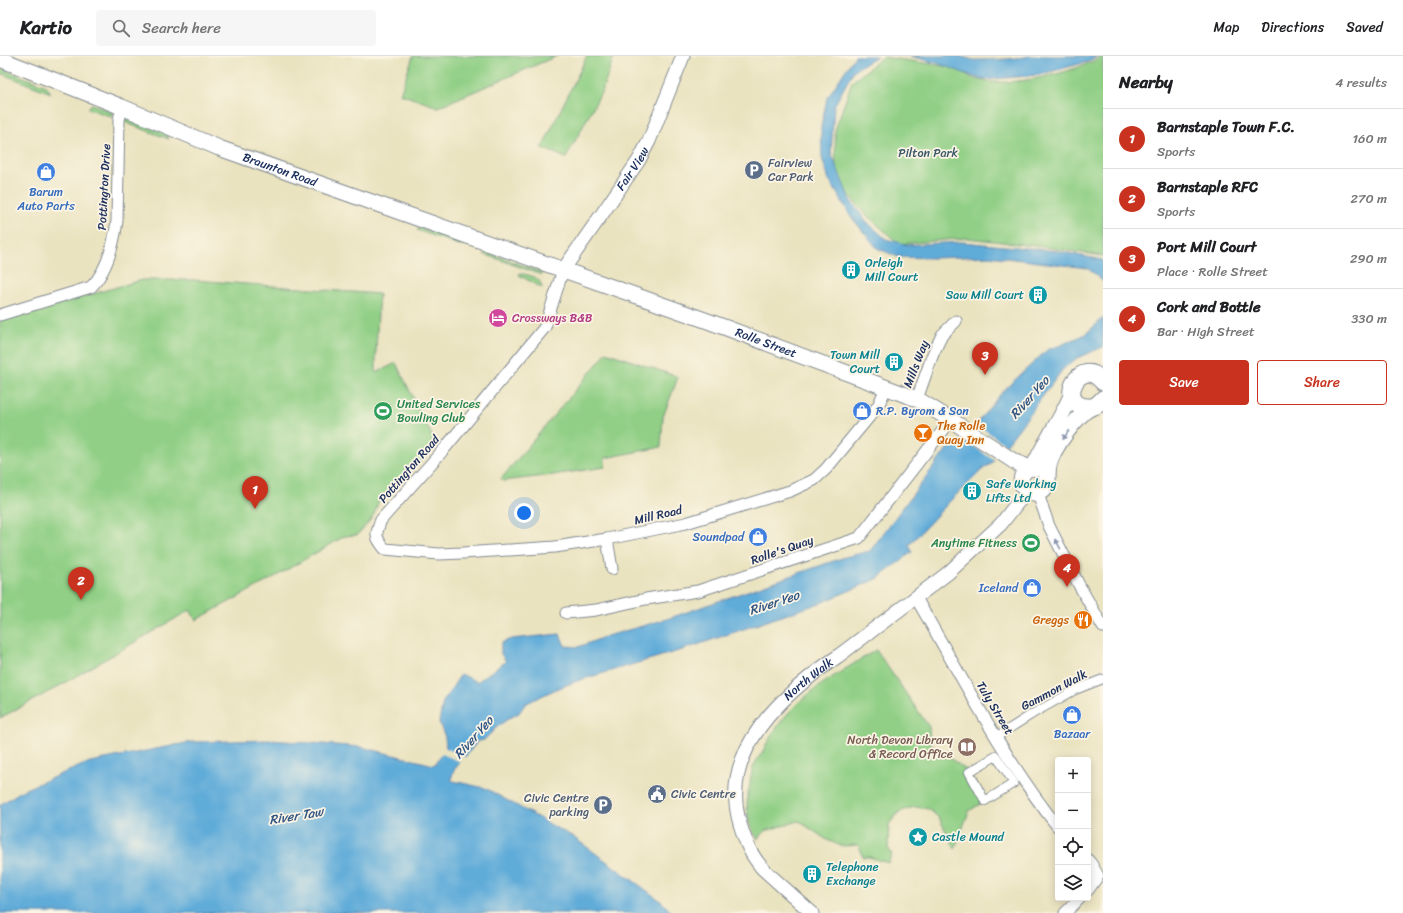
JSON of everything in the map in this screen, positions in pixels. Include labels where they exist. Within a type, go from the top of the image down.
[{"type":"main road","name":"Braunton Road","points":[[0,59],[122,107],[219,148],[563,270]]},
{"type":"main road","name":"Rolle Street","points":[[563,270],[704,320],[916,400],[957,424],[1028,471]]},
{"type":"main road","points":[[1098,374],[1084,374],[1076,379],[1068,404],[1039,455],[1028,471],[1023,488],[1033,493],[1045,489],[1048,481],[1050,464],[1063,438],[1085,411],[1098,405]]},
{"type":"main road","points":[[1072,393],[1078,403],[1085,407],[1098,405]]},
{"type":"main road","points":[[1028,471],[1041,469],[1045,473],[1048,481]]},
{"type":"street","name":"Fair View","points":[[563,270],[639,160],[683,56]]},
{"type":"street","name":"Pottington Drive","points":[[0,316],[91,287],[98,280],[115,235],[117,221],[119,120],[122,107]]},
{"type":"street","name":"Pottington Road","points":[[385,549],[378,540],[376,533],[381,520],[445,448],[545,327],[563,270]]},
{"type":"street","name":"Mills Way","points":[[916,400],[924,376],[939,342],[944,333],[956,322]]},
{"type":"street","name":"Mill Road","points":[[385,549],[439,554],[462,553],[555,546],[607,539],[686,523],[790,491],[820,475],[878,406],[886,388]]},
{"type":"street","name":"Rolle's Quay","points":[[566,613],[596,610],[646,599],[698,591],[859,538],[957,424]]},
{"type":"street","points":[[1033,493],[1079,585],[1103,627]]},
{"type":"street","name":"North Walk","points":[[812,913],[763,869],[756,861],[746,844],[737,813],[735,797],[736,783],[739,767],[756,731],[789,694],[948,573],[1002,524],[1018,502],[1033,493]]},
{"type":"street","points":[[607,539],[612,569]]},
{"type":"street","name":"Tuly Street","points":[[916,598],[996,737],[1055,823]]},
{"type":"street","name":"Gammon Walk","points":[[996,737],[1075,690],[1103,679]]},
{"type":"street","points":[[996,756],[1014,783],[984,801],[969,772],[996,756]]},
{"type":"street","points":[[1091,864],[1101,875],[1091,887]]},
{"type":"street","points":[[1065,913],[1077,901]]},
{"type":"green space","points":[[413,56],[557,56],[438,107],[400,94]]},
{"type":"green space","points":[[587,56],[614,56],[602,91],[566,158],[542,148]]},
{"type":"green space","name":"Pilton Park","points":[[1103,56],[1103,256],[968,238],[899,244],[864,213],[836,180],[835,130],[852,82],[883,57],[947,67],[959,70],[975,79],[989,82],[1005,82],[1040,78],[1059,73],[1076,68]]},
{"type":"green space","points":[[0,68],[46,86],[51,93],[0,73]]},
{"type":"green space","points":[[92,104],[112,112],[112,117],[87,108]]},
{"type":"green space","points":[[126,119],[167,134],[169,139],[124,122]]},
{"type":"green space","points":[[420,227],[463,242],[465,245],[464,247],[417,230]]},
{"type":"green space","points":[[487,252],[538,271],[542,273],[542,275],[484,254]]},
{"type":"green space","points":[[520,273],[537,279],[542,288],[519,275]]},
{"type":"green space","points":[[142,280],[194,280],[379,294],[376,373],[396,363],[437,446],[378,502],[373,516],[357,535],[345,536],[196,620],[190,610],[54,689],[0,718],[0,320]]},
{"type":"green space","points":[[606,352],[678,377],[663,417],[661,447],[605,458],[605,467],[503,481],[501,479]]},
{"type":"green space","points":[[876,650],[929,727],[930,743],[969,772],[985,801],[969,811],[955,849],[939,818],[929,809],[914,807],[899,812],[889,824],[888,848],[892,854],[888,863],[869,857],[863,857],[859,845],[841,846],[827,840],[799,821],[765,831],[758,839],[749,823],[747,805],[753,767],[757,759],[780,723],[793,708],[833,677]]},
{"type":"water","points":[[855,56],[878,56],[854,70],[834,106],[831,153],[850,200],[868,223],[886,239],[908,245],[962,242],[1057,251],[1103,260],[1103,282],[1087,268],[990,256],[933,258],[898,257],[877,248],[852,218],[829,180],[822,158],[821,127],[827,98]]},
{"type":"water","points":[[910,56],[958,56],[974,60],[1034,56],[1098,56],[1087,62],[1038,75],[983,80],[937,63]]},
{"type":"water","points":[[1103,318],[1103,347],[1077,358],[1063,369],[992,463],[983,469],[952,499],[909,545],[912,552],[877,579],[823,602],[682,650],[580,680],[556,689],[525,704],[519,713],[509,718],[496,728],[484,740],[478,741],[454,770],[451,779],[453,781],[485,788],[573,837],[661,901],[672,913],[0,913],[0,805],[23,790],[90,762],[191,742],[271,740],[361,747],[434,765],[446,748],[445,737],[439,722],[443,702],[461,674],[477,682],[506,661],[501,654],[501,643],[511,639],[560,634],[565,646],[578,647],[607,636],[667,619],[845,557],[870,551],[950,445],[963,440],[1004,390],[1047,350],[1086,334]]},
{"type":"pier","points":[[975,423],[1007,446],[995,461],[962,438]]},
{"type":"pier","points":[[444,747],[467,758],[463,763],[440,753]]},
{"type":"place","name":"Fairview Car Park","points":[[754,170]]},
{"type":"place","name":"Barum Auto Parts","points":[[46,172]]},
{"type":"place","name":"Orleigh Mill Court","points":[[851,270]]},
{"type":"place","name":"Saw Mill Court","points":[[1038,295]]},
{"type":"place","name":"Crossways B&B","points":[[498,318]]},
{"type":"place","name":"Town Mill Court","points":[[894,362]]},
{"type":"place","name":"Port Mill Court","points":[[985,375]]},
{"type":"place","name":"United Services Bowling Club","points":[[383,411]]},
{"type":"place","name":"R.P. Byrom & Son","points":[[862,411]]},
{"type":"place","name":"The Rolle Quay Inn","points":[[923,433]]},
{"type":"place","name":"Safe Working Lifts Ltd","points":[[972,491]]},
{"type":"place","name":"Barnstaple Town F.C.","points":[[255,509]]},
{"type":"place","name":"Soundpad","points":[[758,537]]},
{"type":"place","name":"Anytime Fitness","points":[[1031,543]]},
{"type":"place","name":"Cork and Bottle","points":[[1067,587]]},
{"type":"place","name":"Iceland","points":[[1032,588]]},
{"type":"place","name":"Barnstaple RFC","points":[[81,600]]},
{"type":"place","name":"Greggs","points":[[1083,620]]},
{"type":"place","name":"Bazaar","points":[[1072,715]]},
{"type":"place","name":"North Devon Library & Record Office","points":[[967,747]]},
{"type":"place","name":"Civic Centre","points":[[657,794]]},
{"type":"place","name":"Civic Centre parking","points":[[603,805]]},
{"type":"place","name":"Castle Mound","points":[[918,837]]},
{"type":"place","name":"Telephone Exchange","points":[[812,874]]},
{"type":"water label","name":"River Yeo","points":[[1029,397]]},
{"type":"water label","name":"River Yeo","points":[[774,602]]},
{"type":"water label","name":"River Yeo","points":[[473,737]]},
{"type":"water label","name":"River Taw","points":[[296,815]]}]
